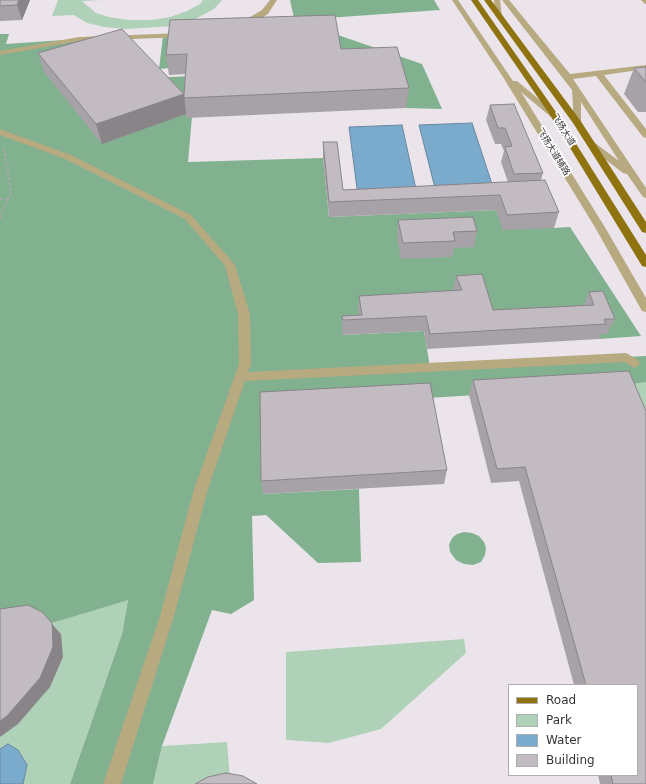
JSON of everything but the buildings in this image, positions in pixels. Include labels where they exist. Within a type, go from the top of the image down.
[{"type":"main road","name":"飞扬大道","points":[[474,0],[554,115],[646,263]]},
{"type":"main road","name":"飞扬大道","points":[[487,0],[577,122],[646,230]]},
{"type":"street","points":[[236,27],[265,12],[274,0]]},
{"type":"street","name":"飞扬大道辅路","points":[[455,0],[507,77],[601,230],[646,308]]},
{"type":"street","points":[[497,0],[499,15]]},
{"type":"street","points":[[505,0],[568,77],[634,177],[645,191]]},
{"type":"street","points":[[0,53],[79,39],[192,35]]},
{"type":"street","points":[[568,77],[646,68]]},
{"type":"street","points":[[598,73],[645,132]]},
{"type":"street","points":[[507,77],[554,115]]},
{"type":"street","points":[[576,90],[577,122]]},
{"type":"street","points":[[1,132],[68,157],[188,217],[230,265],[244,314],[245,364],[201,489],[168,616],[112,784]]},
{"type":"street","points":[[592,145],[634,177]]},
{"type":"street","points":[[241,377],[626,357],[634,363]]},
{"type":"path","points":[[0,218],[11,192],[1,132]]},
{"type":"path","points":[[0,199],[8,200]]},
{"type":"green space","points":[[58,0],[103,0],[82,1],[96,13],[109,17],[128,20],[152,20],[170,17],[187,11],[200,4],[203,0],[222,0],[214,9],[195,19],[173,26],[126,29],[104,27],[87,23],[74,15],[52,16]]},
{"type":"green space","points":[[290,0],[434,0],[440,10],[299,20],[303,35],[173,40],[170,68],[159,69],[163,36],[223,34],[296,27]]},
{"type":"green space","points":[[0,34],[9,34],[6,44],[79,39],[154,78],[190,76],[187,117],[192,117],[188,162],[323,158],[329,217],[496,210],[554,228],[570,227],[641,336],[599,339],[597,334],[607,334],[596,307],[361,330],[343,335],[424,331],[430,367],[646,356],[646,382],[621,386],[428,398],[263,494],[359,489],[361,562],[318,563],[266,515],[252,516],[254,600],[231,614],[212,610],[162,746],[153,784],[70,784],[122,634],[128,600],[52,623],[38,615],[0,621]]},
{"type":"green space","points":[[335,34],[422,64],[442,109],[406,108],[395,66],[341,68]]},
{"type":"green space","points":[[646,382],[646,437],[621,386]]},
{"type":"green space","points":[[464,532],[479,536],[484,542],[486,548],[485,555],[481,562],[473,565],[464,564],[456,560],[450,552],[449,545],[452,538],[457,534]]},
{"type":"green space","points":[[128,599],[122,634],[70,784],[23,784],[27,765],[8,744],[0,749],[0,737],[61,634],[52,623]]},
{"type":"green space","points":[[464,639],[466,653],[381,729],[329,743],[286,740],[286,652]]},
{"type":"green space","points":[[227,742],[230,779],[210,784],[153,784],[162,746]]},
{"type":"water","points":[[472,123],[494,190],[436,192],[419,125]]},
{"type":"water","points":[[402,125],[417,194],[358,196],[349,127]]},
{"type":"water","points":[[8,744],[18,750],[27,765],[23,784],[0,784],[0,749]]}]
